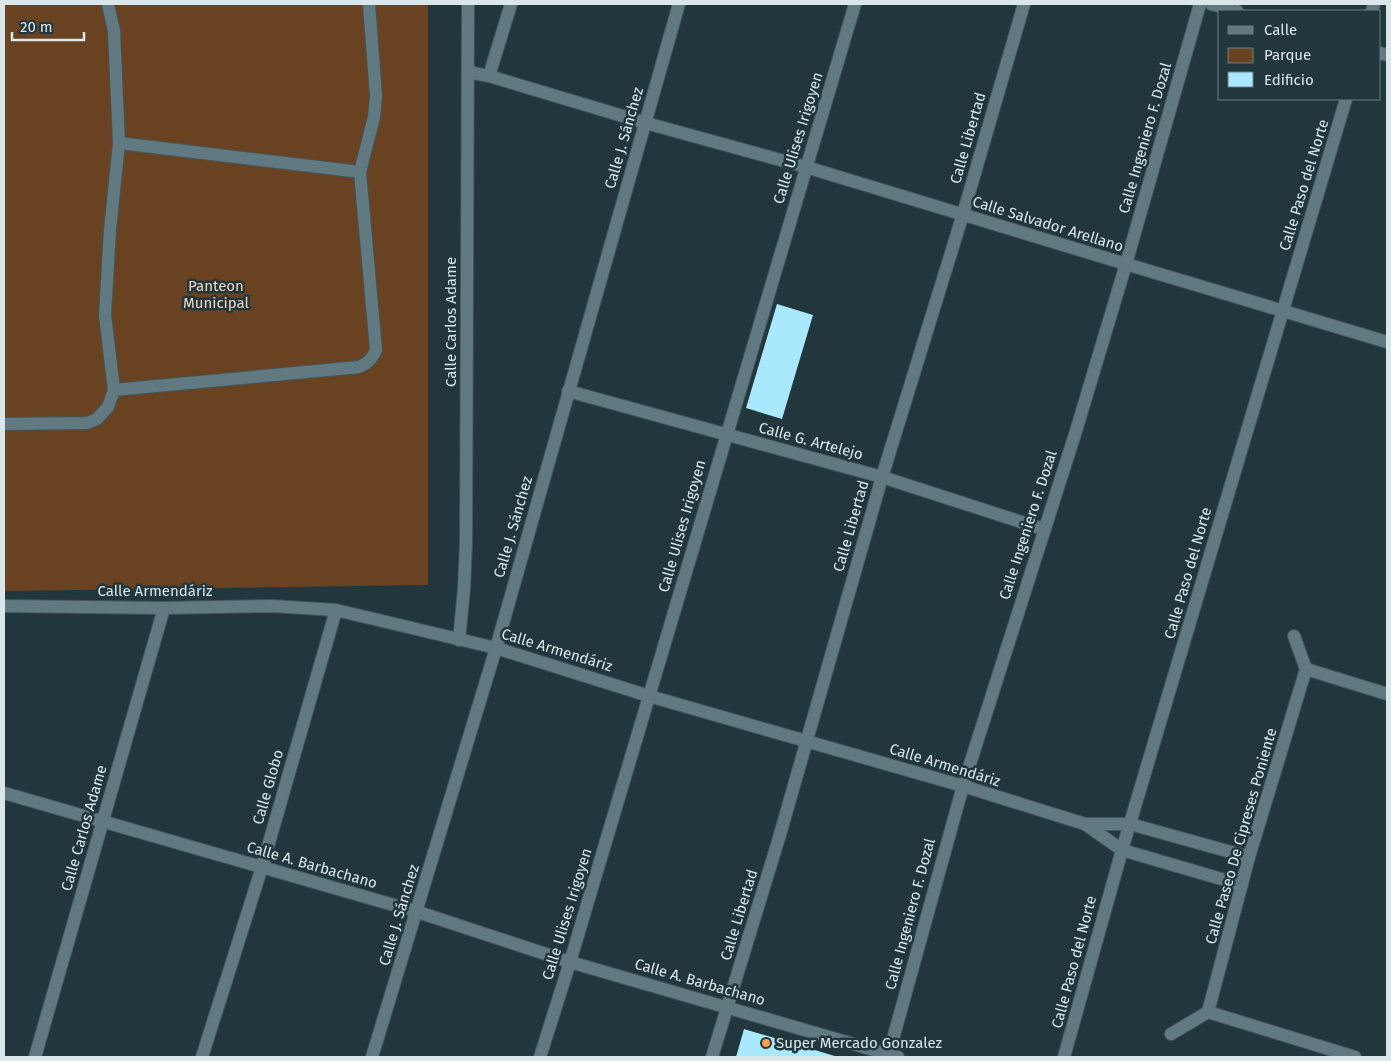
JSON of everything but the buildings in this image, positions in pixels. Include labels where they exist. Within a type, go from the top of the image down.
[{"type":"street","points":[[4,424],[87,423],[97,419],[108,407],[114,390],[105,315],[110,230],[119,143],[114,31],[108,4]]},
{"type":"street","points":[[114,390],[359,367],[368,363],[376,350],[360,172],[374,117],[376,96],[370,4]]},
{"type":"street","name":"Calle Carlos Adame","points":[[459,640],[466,542],[468,4]]},
{"type":"street","points":[[489,76],[511,4]]},
{"type":"street","name":"Calle J. Sánchez","points":[[372,1057],[418,912],[496,648],[679,4]]},
{"type":"street","name":"Calle Ulises Irigoyen","points":[[540,1057],[570,962],[855,4]]},
{"type":"street","name":"Calle Libertad","points":[[712,1057],[779,838],[882,477],[963,214],[1024,4]]},
{"type":"street","name":"Calle Ingeniero F. Dozal","points":[[892,1056],[963,786],[1043,529],[1076,431],[1200,4]]},
{"type":"street","points":[[1211,4],[1232,10]]},
{"type":"street","name":"Calle Salvador Arellano","points":[[468,72],[489,76],[646,123],[806,167],[1387,342]]},
{"type":"street","name":"Calle Paso del Norte","points":[[1064,1057],[1122,850],[1346,100]]},
{"type":"street","points":[[119,143],[360,172]]},
{"type":"street","name":"Calle G. Artelejo","points":[[568,391],[882,477],[1043,529]]},
{"type":"street","name":"Calle Armendáriz","points":[[4,606],[164,608],[272,606],[336,610],[496,648],[649,696],[963,786],[1085,824],[1130,824],[1249,857]]},
{"type":"street","name":"Calle Carlos Adame","points":[[35,1057],[164,608]]},
{"type":"street","name":"Calle Globo","points":[[202,1057],[262,867],[336,610]]},
{"type":"street","points":[[1294,636],[1306,669],[1387,694]]},
{"type":"street","name":"Calle Paseo De Cipreses Poniente","points":[[1208,1012],[1249,857],[1306,669]]},
{"type":"street","name":"Calle A. Barbachano","points":[[4,793],[418,912],[570,962],[892,1056]]},
{"type":"street","name":"Calle Armendáriz","points":[[1085,824],[1122,850],[1242,885]]},
{"type":"street","points":[[1171,1034],[1208,1012],[1355,1057]]},
{"type":"green space","name":"Panteon Municipal","points":[[4,4],[428,4],[428,585],[4,591]]},
{"type":"place","name":"Super Mercado Gonzalez","points":[[766,1043]]}]
